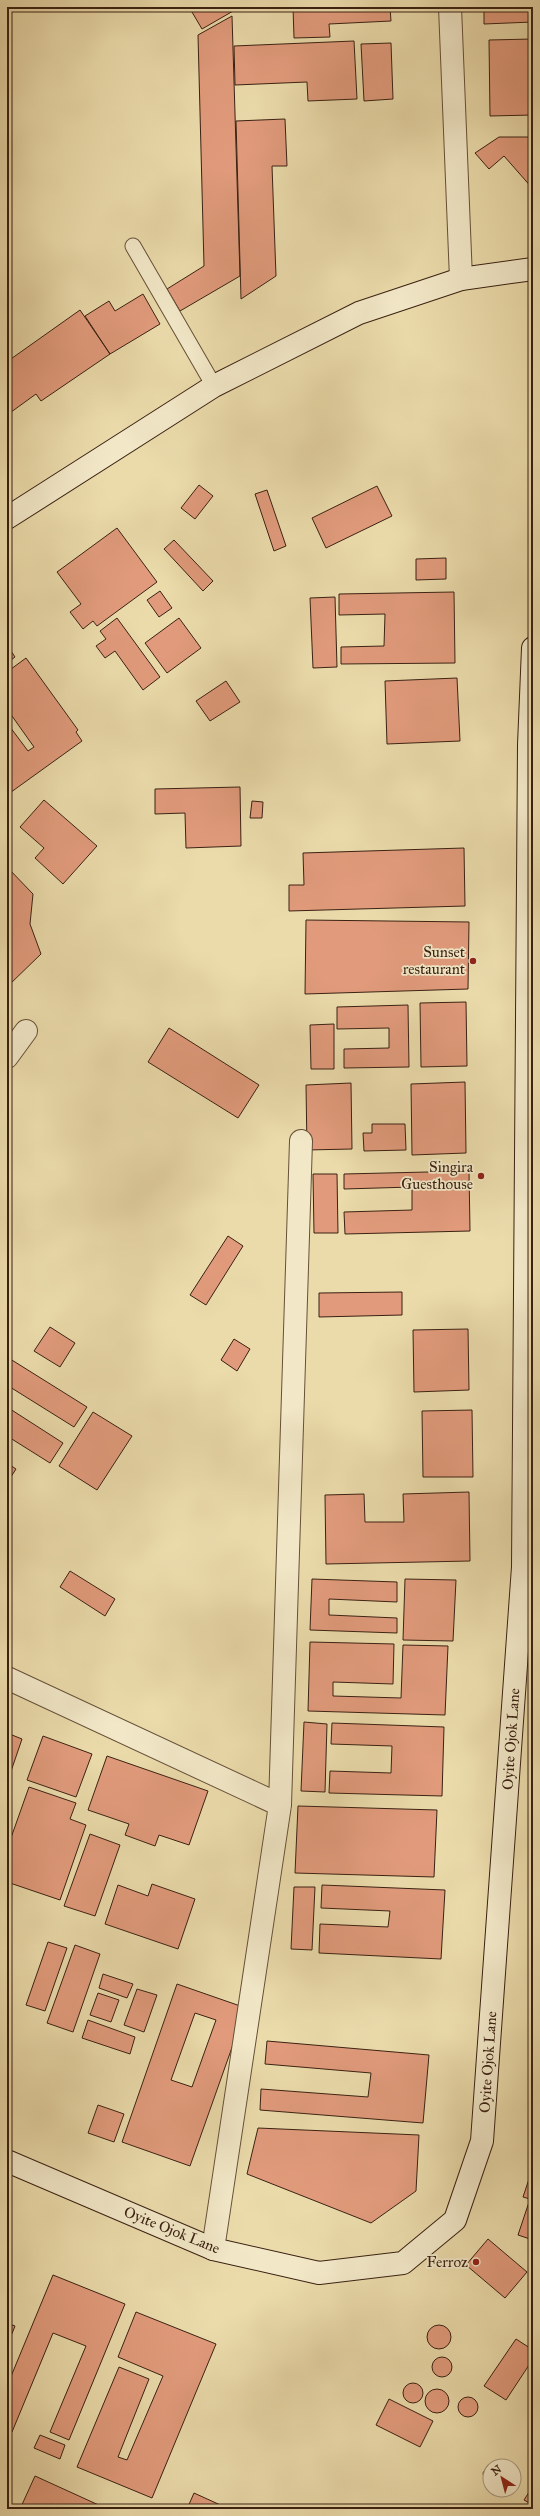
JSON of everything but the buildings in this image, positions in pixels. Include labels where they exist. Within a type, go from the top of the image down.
[{"type":"street","points":[[450,7],[461,279]]},
{"type":"street","points":[[7,518],[214,386],[359,313],[461,279],[533,269]]},
{"type":"street","name":"Oyite Ojok Lane","points":[[7,2161],[213,2248],[319,2273],[403,2263],[455,2220],[482,2141],[528,1567],[529,761],[533,648]]},
{"type":"street","points":[[7,1057],[26,1031]]},
{"type":"street","points":[[213,2248],[280,1805],[301,1141]]},
{"type":"street","points":[[7,1678],[280,1805]]},
{"type":"lane","points":[[133,246],[214,386]]},
{"type":"place","name":"Sunset restaurant","points":[[473,961]]},
{"type":"place","name":"Singira Guesthouse","points":[[481,1176]]},
{"type":"place","name":"Ferroz","points":[[476,2262]]}]
